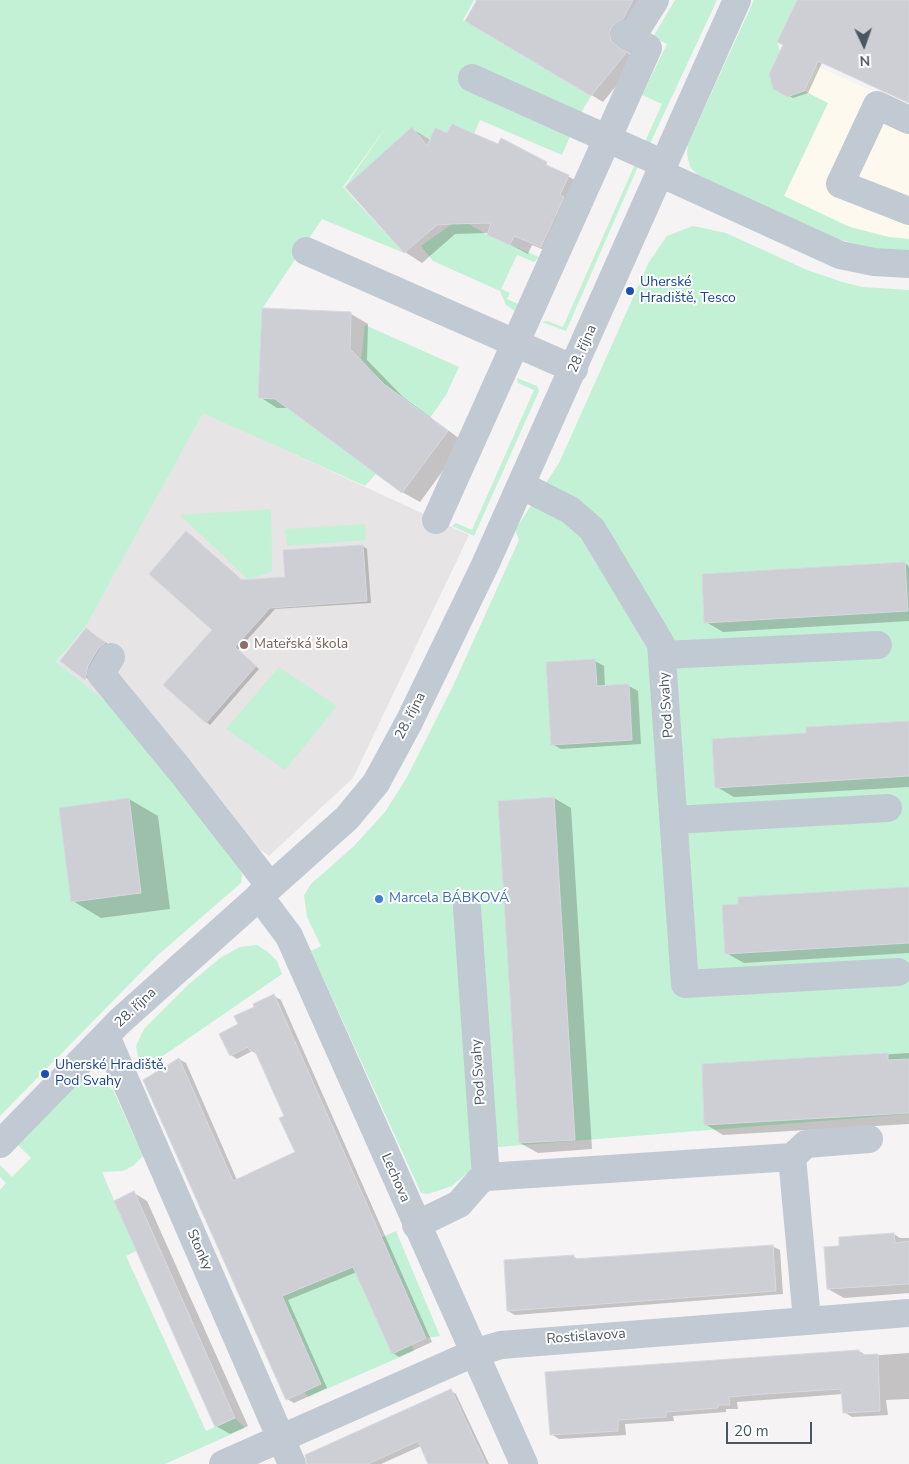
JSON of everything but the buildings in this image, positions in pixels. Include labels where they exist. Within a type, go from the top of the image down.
[{"type":"street","points":[[436,520],[648,48],[632,30],[655,0]]},
{"type":"street","name":"28. října","points":[[0,1144],[106,1036],[347,818],[376,783],[409,722],[521,486],[737,0]]},
{"type":"street","points":[[472,78],[608,138],[662,169],[840,254],[874,262],[909,264]]},
{"type":"street","points":[[909,120],[877,105],[840,184],[909,211]]},
{"type":"street","points":[[306,251],[574,369]]},
{"type":"street","name":"Pod Svahy","points":[[521,486],[570,510],[592,529],[656,634],[663,655],[685,984],[898,972]]},
{"type":"street","points":[[663,655],[878,645]]},
{"type":"street","name":"Lechova","points":[[112,657],[101,674],[179,769],[265,891],[272,910],[289,936],[524,1464]]},
{"type":"street","points":[[674,820],[888,808]]},
{"type":"street","name":"Pod Svahy","points":[[468,907],[486,1177]]},
{"type":"street","name":"Stonky","points":[[106,1036],[292,1464]]},
{"type":"street","points":[[416,1225],[459,1204],[479,1181],[486,1177],[792,1158],[806,1144],[869,1139]]},
{"type":"street","points":[[792,1158],[807,1320]]},
{"type":"street","name":"Rostislavova","points":[[223,1464],[474,1353],[514,1342],[909,1313]]},
{"type":"shaded area","points":[[807,62],[909,107],[909,239],[889,237],[850,227],[784,196],[828,103],[804,91],[811,77]]},
{"type":"shaded area","name":"Mateřská škola","points":[[203,412],[469,535],[353,778],[269,856],[231,829],[155,740],[56,663],[85,628]]},
{"type":"green space","points":[[0,0],[474,0],[463,20],[591,96],[579,116],[562,155],[480,120],[474,134],[447,133],[430,139],[419,135],[412,128],[345,187],[388,124],[343,187],[404,253],[322,219],[262,309],[258,398],[275,399],[376,474],[365,486],[203,413],[85,628],[56,662],[155,740],[237,863],[242,874],[241,883],[158,955],[0,1116]]},
{"type":"green space","points":[[675,0],[717,0],[648,148],[643,146],[662,104],[642,95],[667,44],[653,37]]},
{"type":"green space","points":[[754,0],[797,0],[777,42],[782,57],[776,59],[769,74],[773,89],[787,97],[804,91],[828,103],[784,196],[850,227],[889,237],[909,239],[909,251],[877,250],[827,236],[699,176],[690,167],[687,154],[688,144]]},
{"type":"green space","points":[[640,162],[566,331],[542,322],[547,321],[563,327],[635,164]]},
{"type":"green space","points":[[452,224],[469,224],[487,235],[539,257],[534,262],[517,255],[501,289],[510,293],[507,299],[518,304],[515,311],[506,305],[500,291],[433,261],[421,246]]},
{"type":"green space","points":[[693,226],[726,233],[807,270],[842,282],[863,287],[909,290],[909,1114],[498,1147],[452,1186],[428,1194],[421,1193],[311,951],[321,946],[307,917],[304,895],[311,884],[354,846],[385,812],[406,779],[453,686],[519,540],[515,530],[559,463],[649,262],[667,236]]},
{"type":"green space","points":[[365,325],[459,367],[446,395],[430,418],[370,373],[371,371],[361,359]]},
{"type":"green space","points":[[517,378],[537,386],[539,391],[474,536],[452,526],[456,523],[472,530],[534,390],[518,383]]},
{"type":"green space","points":[[271,509],[272,571],[249,580],[180,515]]},
{"type":"green space","points":[[365,524],[366,540],[287,546],[285,529]]},
{"type":"green space","points":[[279,667],[337,706],[285,770],[226,729]]},
{"type":"green space","points":[[257,945],[277,961],[282,974],[141,1071],[136,1046],[144,1029],[187,986],[220,958],[240,947]]},
{"type":"green space","points":[[91,1077],[98,1077],[113,1090],[143,1156],[133,1166],[123,1171],[102,1172],[136,1251],[126,1256],[206,1431],[235,1418],[245,1428],[165,1464],[0,1464],[0,1190],[6,1183],[0,1177],[0,1165],[12,1177],[31,1158],[17,1144],[76,1083]]},
{"type":"green space","points":[[396,1231],[440,1336],[426,1338],[412,1345],[414,1351],[308,1397],[249,1311],[325,1278],[321,1265]]},
{"type":"place","name":"Uherské Hradiště, Tesco","points":[[630,291]]},
{"type":"place","name":"Mateřská škola","points":[[244,645]]},
{"type":"place","name":"Marcela BÁBKOVÁ","points":[[379,899]]},
{"type":"place","name":"Uherské Hradiště, Pod Svahy","points":[[45,1074]]}]
